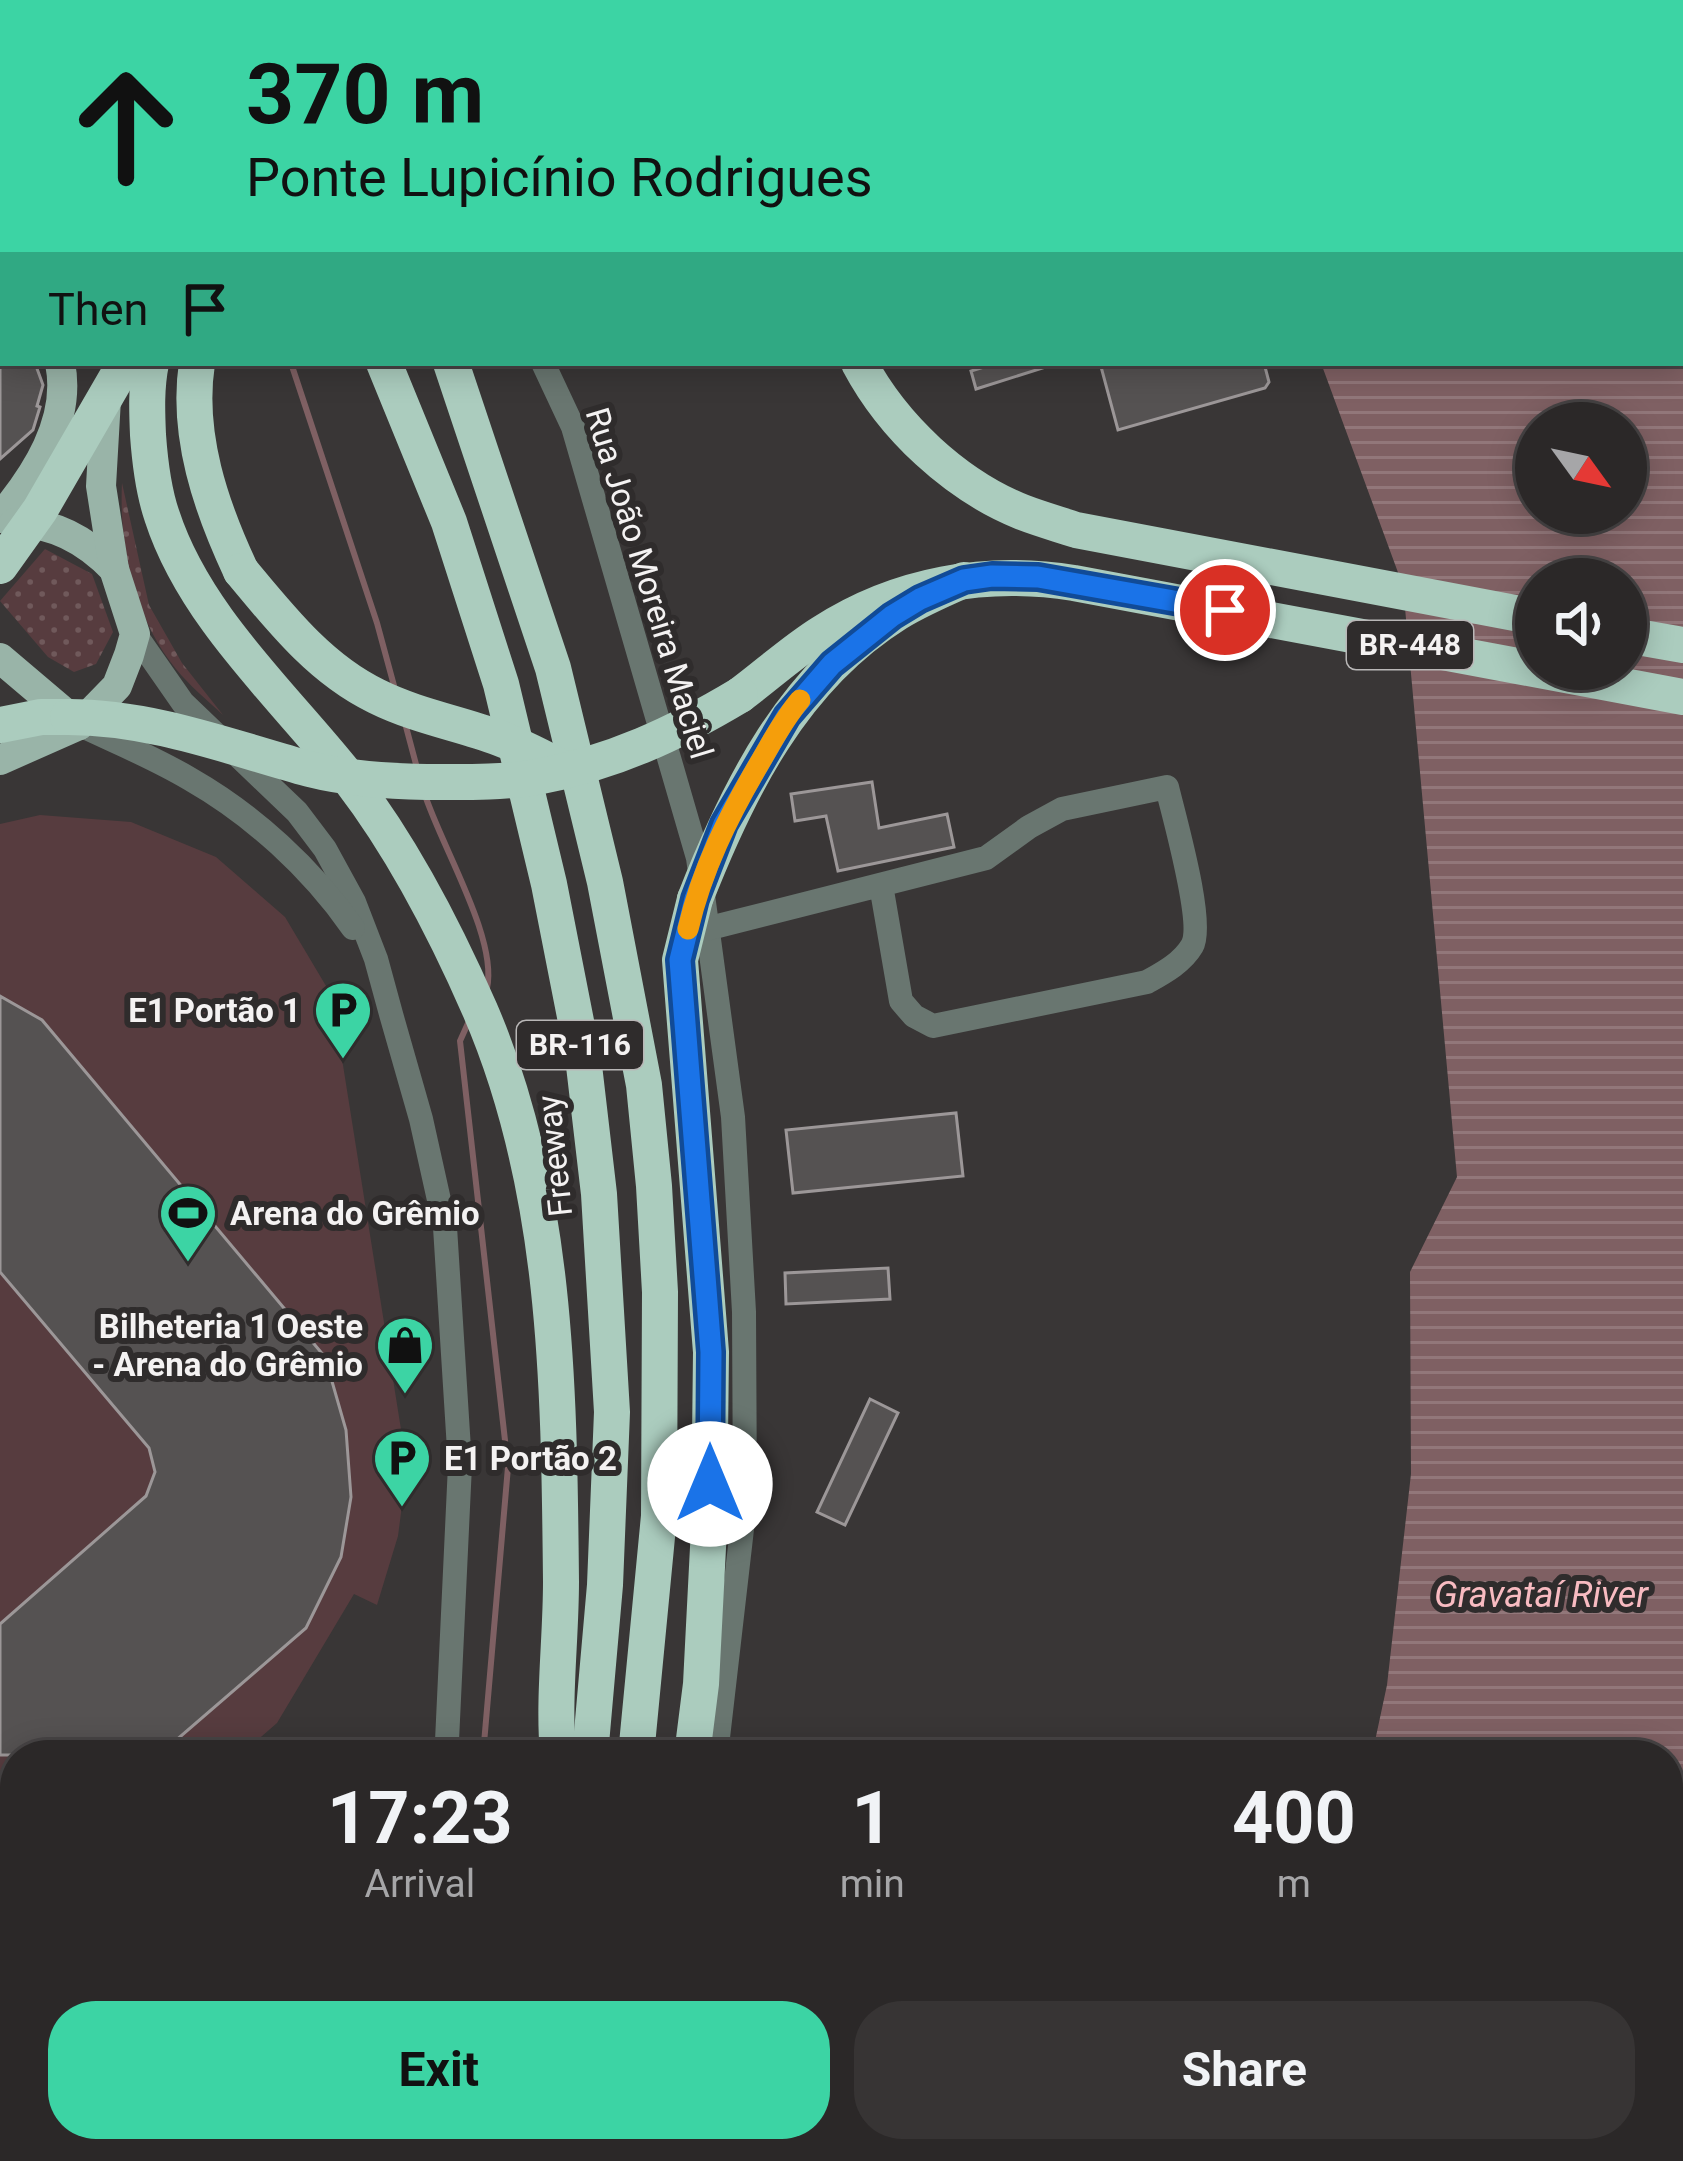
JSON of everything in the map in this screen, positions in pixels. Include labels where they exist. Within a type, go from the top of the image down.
[{"type":"highway","points":[[0,566],[72,458],[123,366]]},
{"type":"highway","points":[[151,366],[147,420],[151,470],[162,518],[187,573],[217,619],[353,784],[416,878],[481,1012],[508,1087],[536,1190],[550,1292],[561,1586],[558,1740]]},
{"type":"highway","points":[[196,366],[196,426],[203,474],[220,527],[241,571],[287,627],[331,667],[374,695],[436,721],[497,737],[566,770]]},
{"type":"highway","name":"Freeway","points":[[384,366],[449,522],[501,684],[549,884],[583,1057],[599,1194],[612,1412],[605,1585],[591,1740]]},
{"type":"highway","name":"BR-116","points":[[453,366],[553,668],[605,882],[644,1085],[660,1292],[659,1516],[637,1740]]},
{"type":"highway","name":"BR-448","points":[[861,366],[892,413],[920,442],[982,491],[1019,511],[1076,530],[1515,613]]},
{"type":"highway","name":"BR-448","points":[[964,580],[1038,577],[1683,697]]},
{"type":"highway","points":[[0,725],[40,717],[96,717],[159,726],[313,770],[374,781],[501,781],[566,770],[684,729],[740,695],[823,632],[882,602],[964,580]]},
{"type":"highway","points":[[694,1740],[709,1528],[711,1352],[680,960],[695,899],[724,824],[787,716],[832,664],[892,616],[964,580]]},
{"type":"highway","points":[[1647,638],[1683,646]]},
{"type":"main road","points":[[0,518],[40,462],[58,421],[60,366]]},
{"type":"main road","points":[[0,760],[79,724],[117,686],[135,634],[114,569],[101,486],[107,366]]},
{"type":"main road","points":[[0,529],[38,523],[95,550],[114,569]]},
{"type":"main road","points":[[0,658],[79,724]]},
{"type":"street","name":"Rua João Moreira Maciel","points":[[544,366],[573,427],[698,857],[733,1117],[744,1312],[745,1503],[718,1740]]},
{"type":"street","points":[[135,634],[183,703],[297,812],[325,849],[354,902],[376,959],[421,1119],[445,1227],[460,1465],[444,1740]]},
{"type":"street","points":[[79,724],[196,782],[246,817],[320,884],[376,959]]},
{"type":"street","points":[[706,929],[986,858],[1062,808],[1167,787],[1196,918],[1194,944],[1171,968],[1148,982],[933,1026],[914,1016],[901,1001],[881,885]]},
{"type":"shaded area","points":[[122,483],[149,605],[182,663],[223,715],[176,669],[149,627],[127,557]]},
{"type":"shaded area","points":[[45,549],[92,574],[113,632],[96,664],[74,672],[48,657],[0,601]]},
{"type":"shaded area","name":"Arena do Grêmio","points":[[40,815],[131,822],[216,857],[285,917],[332,996],[407,1467],[398,1536],[377,1605],[354,1594],[277,1723],[257,1740],[0,1740],[0,824]]},
{"type":"water","name":"Gravataí River","points":[[1322,366],[1683,366],[1683,1740],[1375,1740],[1387,1685],[1411,1474],[1410,1272],[1457,1177],[1403,586]]},
{"type":"building","points":[[0,366],[36,366],[43,385],[33,430],[0,459]]},
{"type":"building","points":[[987,366],[1046,366],[976,389],[971,371]]},
{"type":"building","points":[[1101,366],[1265,366],[1269,382],[1265,388],[1118,430]]},
{"type":"building","points":[[872,782],[879,828],[947,814],[954,847],[838,871],[826,816],[795,821],[791,794]]},
{"type":"building","name":"Arena do Grêmio","points":[[0,996],[42,1020],[325,1357],[346,1430],[351,1497],[341,1557],[306,1628],[176,1740],[0,1740],[0,1624],[146,1496],[155,1472],[149,1448],[0,1272]]},
{"type":"building","points":[[956,1113],[963,1176],[793,1193],[786,1130]]},
{"type":"building","points":[[888,1268],[890,1299],[786,1304],[785,1273]]},
{"type":"building","points":[[870,1399],[898,1413],[845,1525],[817,1512]]},
{"type":"waterway","points":[[292,366],[396,693]]},
{"type":"waterway","points":[[405,723],[417,768]]},
{"type":"waterway","points":[[424,792],[476,918],[488,967],[487,988]]},
{"type":"waterway","points":[[469,1021],[460,1041],[508,1467],[484,1740]]},
{"type":"slow traffic","points":[[688,929],[724,824],[800,700]]},
{"type":"place","name":"E1 Portão 1","points":[[343,1061]]},
{"type":"place","name":"Arena do Grêmio","points":[[188,1264]]},
{"type":"place","name":"Bilheteria 1 Oeste - Arena do Grêmio","points":[[405,1396]]},
{"type":"place","name":"E1 Portão 2","points":[[402,1509]]},
{"type":"route","points":[[710,1484],[711,1352],[680,960],[695,899],[724,824],[787,716],[832,664],[892,616],[964,580],[1038,577],[1225,610]]}]
